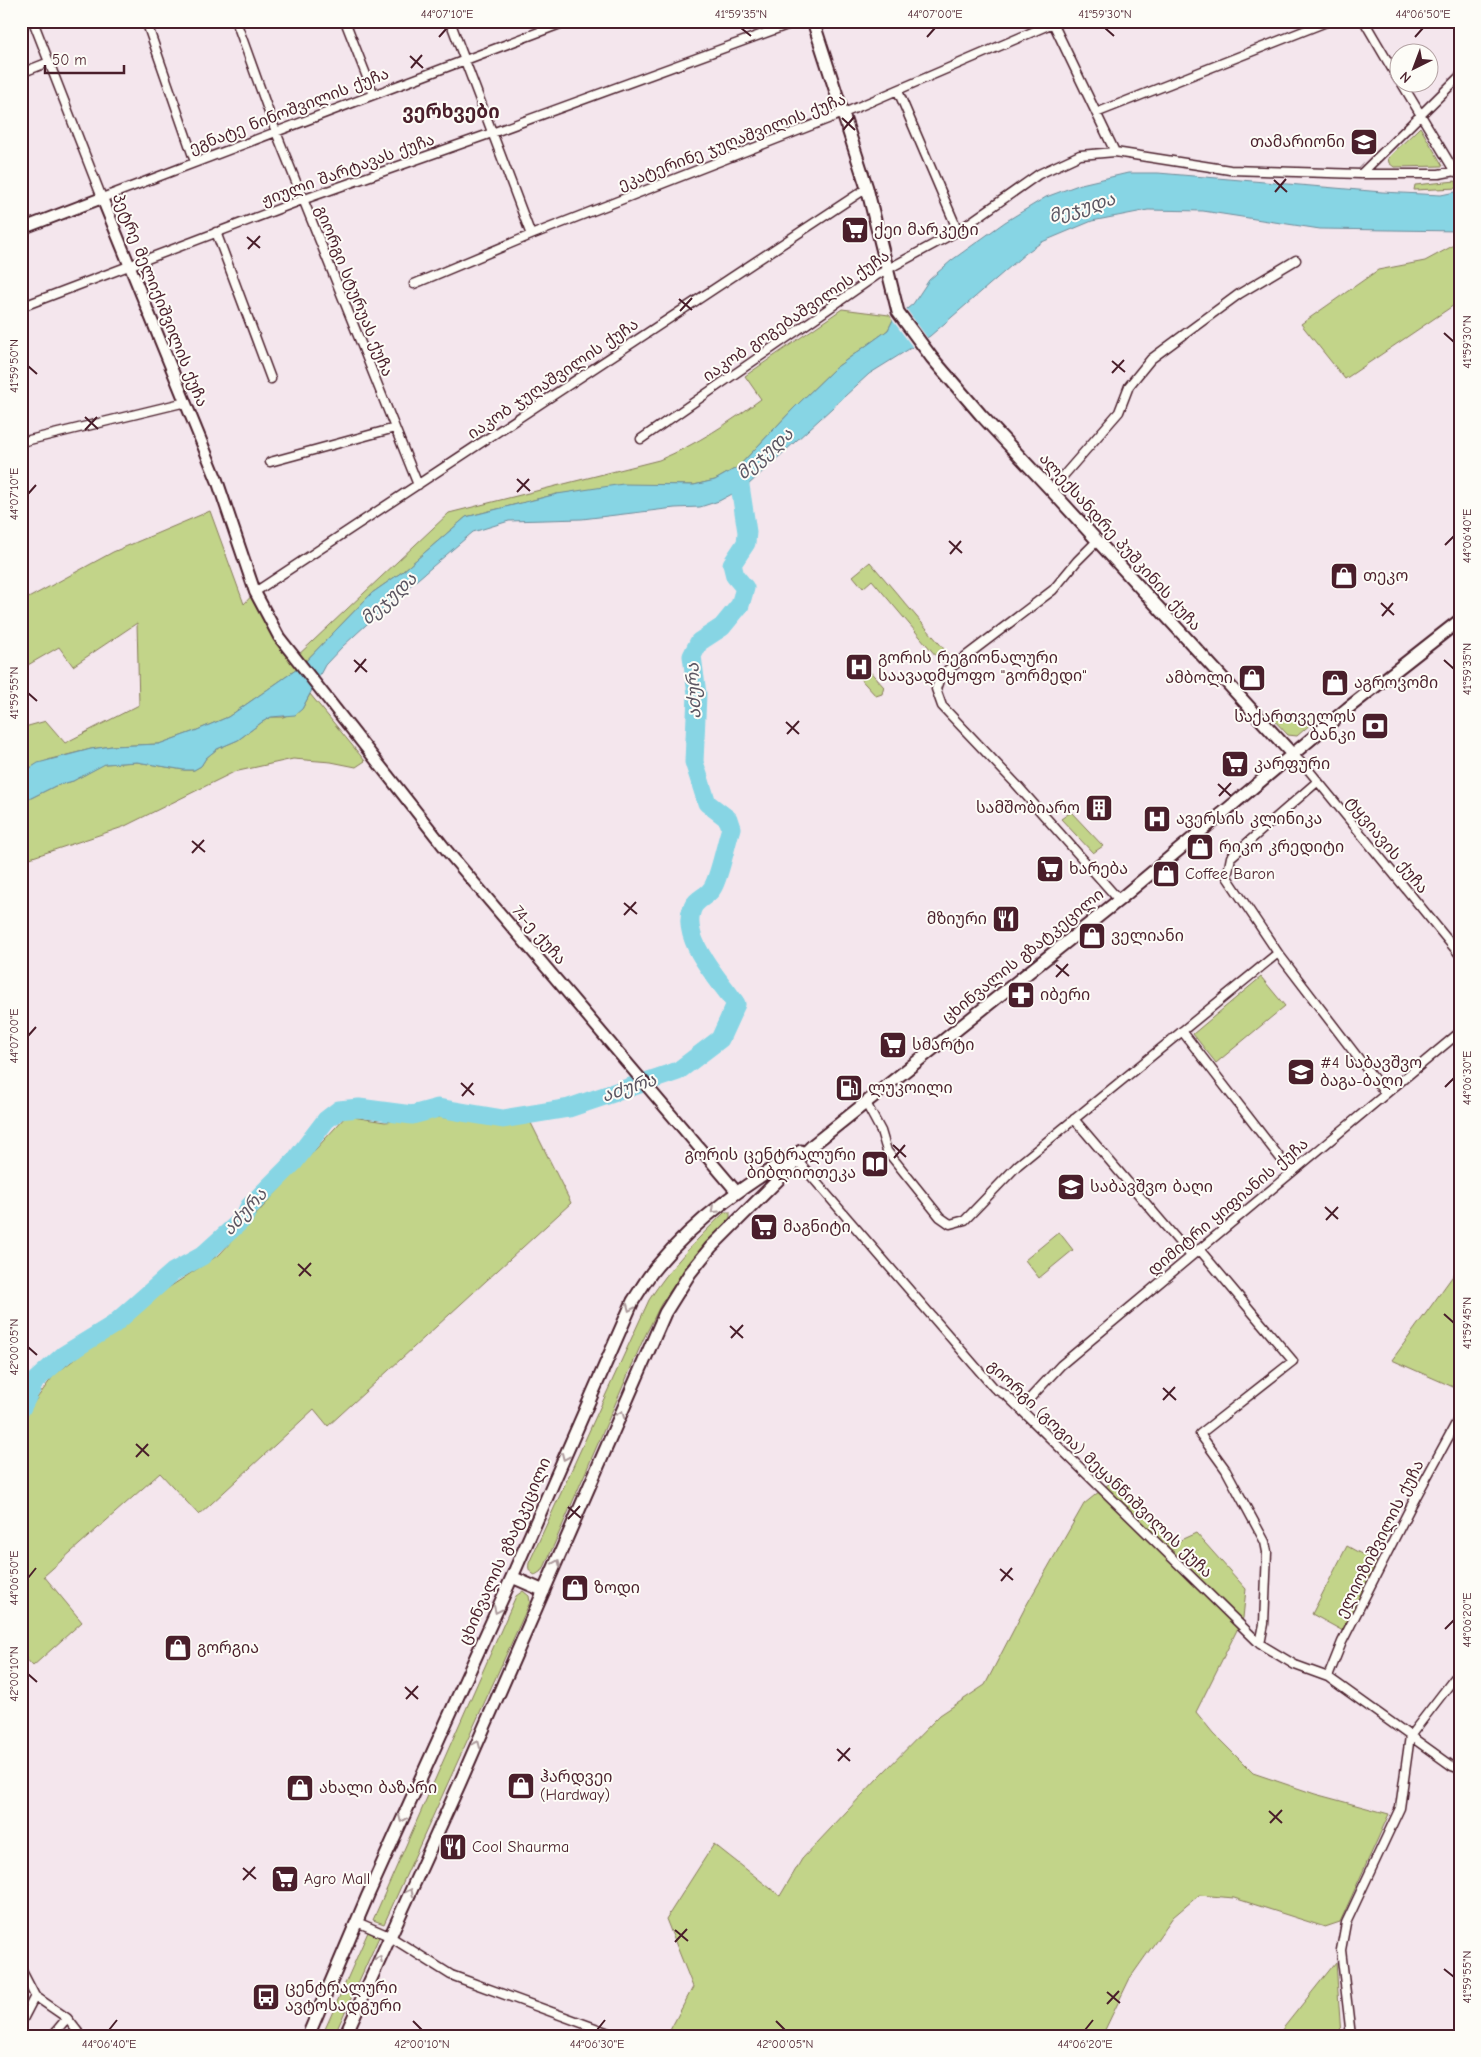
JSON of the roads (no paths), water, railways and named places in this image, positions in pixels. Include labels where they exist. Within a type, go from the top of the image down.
[{"type":"main road","points":[[813,21],[867,188],[886,269]]},
{"type":"main road","name":"ალექსანდრე პუშკინის ქუჩა","points":[[886,269],[898,312],[926,350],[981,415],[1292,754]]},
{"type":"main road","name":"ცხინვალის გზატკეცილი","points":[[308,2036],[634,1301],[656,1267],[718,1206],[736,1192],[814,1144],[1119,900],[1292,754],[1460,620]]},
{"type":"main road","name":"ცხინვალის გზატკეცილი","points":[[345,2036],[459,1785],[665,1313],[690,1273],[711,1247],[814,1144]]},
{"type":"main road","points":[[736,1192],[745,1203],[746,1211]]},
{"type":"main road","points":[[512,1576],[544,1591]]},
{"type":"street","name":"პეტრე მელიქიშვილის ქუჩა","points":[[33,21],[128,265],[217,480],[254,592]]},
{"type":"street","points":[[146,21],[195,162]]},
{"type":"street","name":"გიორგი სტურუას ქუჩა","points":[[236,21],[302,200],[418,485]]},
{"type":"street","points":[[345,21],[374,95]]},
{"type":"street","points":[[450,21],[531,235]]},
{"type":"street","name":"ეგნატე ნინოშვილის ქუჩა","points":[[21,229],[568,21]]},
{"type":"street","name":"ჟიული შარტავას ქუჩა","points":[[21,307],[302,200],[798,21]]},
{"type":"street","points":[[1096,113],[1329,21]]},
{"type":"street","points":[[1364,21],[1388,62]]},
{"type":"street","points":[[1054,22],[1114,152]]},
{"type":"street","name":"ეკატერინე ჯუღაშვილის ქუჩა","points":[[414,284],[531,235],[842,113],[1054,22]]},
{"type":"street","points":[[21,74],[49,62]]},
{"type":"street","points":[[1361,174],[1460,76]]},
{"type":"street","points":[[898,90],[958,231]]},
{"type":"street","points":[[1407,92],[1457,171]]},
{"type":"street","name":"იაკობ გოგებაშვილის ქუჩა","points":[[641,439],[886,269],[958,231],[1039,174],[1080,155],[1114,152],[1230,170],[1361,174],[1457,171]]},
{"type":"street","name":"იაკობ ჯუღაშვილის ქუჩა","points":[[254,592],[867,188]]},
{"type":"street","points":[[216,232],[271,379]]},
{"type":"street","points":[[1051,490],[1120,412],[1129,386],[1150,358],[1239,294],[1296,260]]},
{"type":"street","points":[[21,442],[186,402]]},
{"type":"street","points":[[270,462],[395,428]]},
{"type":"street","points":[[1097,541],[1077,561],[1053,590],[941,675],[936,689],[942,706],[1016,784],[1119,900]]},
{"type":"street","name":"74-ე ქუჩა","points":[[254,592],[279,637],[448,852],[736,1192]]},
{"type":"street","name":"ტყვიავის ქუჩა","points":[[1292,754],[1318,781],[1460,955]]},
{"type":"street","points":[[1318,781],[1231,857],[1227,877],[1278,952],[1386,1093]]},
{"type":"street","points":[[866,1102],[881,1132],[886,1151],[940,1217],[950,1224],[965,1220],[1018,1164],[1278,952]]},
{"type":"street","points":[[1182,1031],[1291,1172]]},
{"type":"street","name":"დიმიტრი ყიფიანის ქუჩა","points":[[1020,1409],[1061,1365],[1460,1032]]},
{"type":"street","points":[[1074,1119],[1191,1256]]},
{"type":"street","name":"გიორგი (გოგია) მეყანწიშვილის ქუჩა","points":[[798,1161],[994,1388],[1007,1396],[1260,1644],[1295,1665],[1328,1677],[1452,1766],[1460,1769]]},
{"type":"street","points":[[1199,1249],[1293,1361],[1200,1434],[1226,1470],[1265,1542],[1267,1552],[1263,1606],[1264,1624],[1260,1644]]},
{"type":"street","name":"ელიოზიშვილის ქუჩა","points":[[1328,1677],[1342,1642],[1411,1506],[1460,1416]]},
{"type":"street","points":[[1351,2036],[1341,1950],[1346,1923],[1400,1808],[1410,1736],[1460,1671]]},
{"type":"street","points":[[357,1922],[389,1936],[451,1974],[617,2036]]},
{"type":"street","points":[[21,1969],[34,1996],[67,2018],[81,2036]]},
{"type":"street","points":[[21,2023],[34,1996]]},
{"type":"street","points":[[52,2036],[67,2018]]},
{"type":"water","name":"მეჯუდა","points":[[1128,173],[1158,173],[1382,192],[1441,195],[1460,191],[1460,231],[1320,229],[1203,211],[1148,210],[1092,221],[1042,242],[1026,253],[930,336],[869,374],[747,486],[719,501],[700,507],[675,508],[582,519],[509,521],[473,532],[342,647],[325,665],[302,709],[295,715],[271,717],[238,740],[217,749],[206,758],[201,766],[194,770],[137,762],[105,764],[73,781],[55,786],[21,803],[21,774],[38,763],[91,749],[159,744],[228,717],[300,667],[372,593],[402,572],[466,517],[557,494],[623,484],[694,485],[715,480],[738,467],[834,369],[888,330],[893,320],[913,304],[929,280],[952,260],[1005,222],[1046,197],[1081,184]]},
{"type":"waterway","name":"აძურა","points":[[21,1409],[35,1381],[64,1355],[113,1325],[173,1272],[202,1256],[244,1218],[249,1207],[294,1162],[326,1120],[339,1110],[359,1108],[412,1115],[438,1108],[503,1119],[569,1108],[678,1071],[720,1039],[736,1004],[712,972],[696,946],[690,921],[694,905],[711,890],[716,882],[731,828],[728,819],[707,803],[694,762],[697,694],[692,656],[699,642],[722,627],[740,605],[745,588],[735,576],[732,564],[746,543],[747,532],[739,479]]},
{"type":"place","name":"თამარიონი","points":[[1364,142]]},
{"type":"place","name":"ქეი მარკეტი","points":[[855,230]]},
{"type":"place","name":"თეკო","points":[[1344,576]]},
{"type":"place","name":"გორის რეგიონალური საავადმყოფო \"გორმედი\"","points":[[859,667]]},
{"type":"place","name":"ამბოლი","points":[[1252,678]]},
{"type":"place","name":"აგროკომი","points":[[1335,683]]},
{"type":"place","name":"საქართველოს ბანკი","points":[[1375,726]]},
{"type":"place","name":"კარფური","points":[[1235,764]]},
{"type":"place","name":"სამშობიარო","points":[[1099,808]]},
{"type":"place","name":"ავერსის კლინიკა","points":[[1157,819]]},
{"type":"place","name":"რიკო კრედიტი","points":[[1200,847]]},
{"type":"place","name":"ხარება","points":[[1050,869]]},
{"type":"place","name":"Coffee Baron","points":[[1166,874]]},
{"type":"place","name":"მზიური","points":[[1006,919]]},
{"type":"place","name":"ველიანი","points":[[1092,936]]},
{"type":"place","name":"იბერი","points":[[1021,995]]},
{"type":"place","name":"სმარტი","points":[[893,1045]]},
{"type":"place","name":"#4 საბავშვო ბაგა-ბაღი","points":[[1301,1072]]},
{"type":"place","name":"ლუკოილი","points":[[849,1088]]},
{"type":"place","name":"გორის ცენტრალური ბიბლიოთეკა","points":[[875,1164]]},
{"type":"place","name":"საბავშვო ბაღი","points":[[1071,1187]]},
{"type":"place","name":"მაგნიტი","points":[[764,1227]]},
{"type":"place","name":"ზოდი","points":[[575,1588]]},
{"type":"place","name":"გორგია","points":[[178,1648]]},
{"type":"place","name":"ჰარდვეი (Hardway)","points":[[521,1786]]},
{"type":"place","name":"ახალი ბაზარი","points":[[300,1788]]},
{"type":"place","name":"Cool Shaurma","points":[[453,1847]]},
{"type":"place","name":"Agro Mall","points":[[285,1879]]},
{"type":"place","name":"ცენტრალური ავტოსადგური","points":[[266,1997]]},
{"type":"district","name":"ვერხვები","points":[[451,112]]}]
